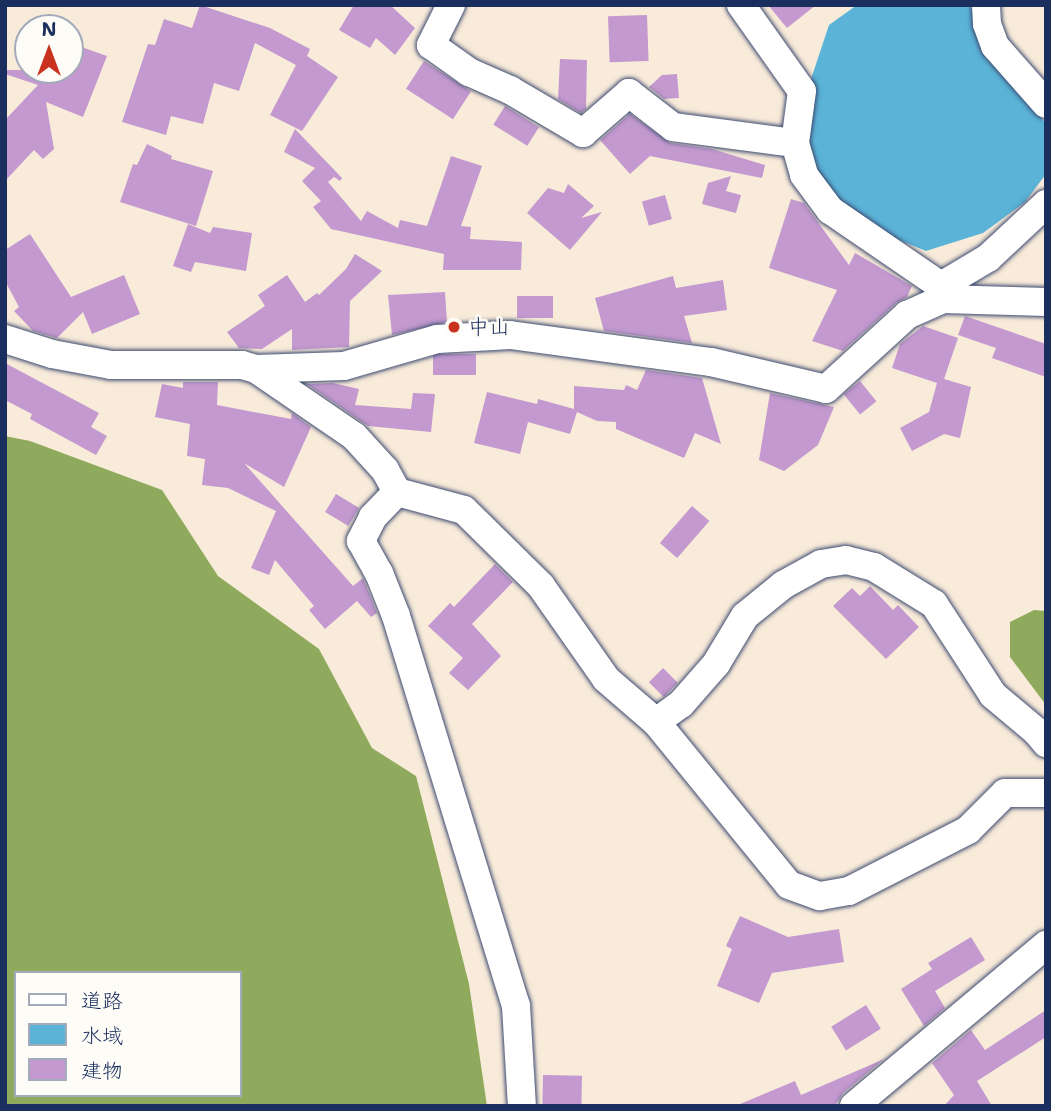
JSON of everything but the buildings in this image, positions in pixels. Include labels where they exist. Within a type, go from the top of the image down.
[{"type":"street","points":[[452,5],[431,45],[469,72],[510,90],[583,133],[629,93],[673,127],[795,143]]},
{"type":"street","points":[[741,5],[802,91],[795,143],[804,176],[830,210],[942,292],[1046,302]]},
{"type":"street","points":[[986,5],[987,24],[995,46],[1046,104]]},
{"type":"street","points":[[5,339],[52,354],[111,365],[229,365],[256,369],[344,366],[437,339],[510,335],[710,362],[826,390],[907,315],[988,258],[1046,204]]},
{"type":"street","points":[[256,369],[354,436],[385,470],[397,492],[464,510],[541,586],[606,679],[656,722],[789,884],[820,896],[849,891],[968,830],[1005,793],[1046,793]]},
{"type":"street","points":[[397,492],[373,517],[361,541],[379,573],[396,616],[516,1006],[522,1106]]},
{"type":"street","points":[[656,722],[681,704],[716,664],[745,616],[783,585],[821,564],[846,560],[874,567],[934,604],[993,695],[1037,731],[1046,743]]},
{"type":"street","points":[[854,1106],[1046,946]]},
{"type":"green space","points":[[5,436],[30,441],[162,490],[218,576],[319,649],[372,748],[416,776],[469,984],[487,1106],[5,1106]]},
{"type":"green space","points":[[1034,610],[1046,611],[1046,705],[1010,657],[1010,622]]},
{"type":"water","points":[[857,5],[968,5],[978,16],[1020,90],[1046,124],[1046,174],[1025,202],[983,233],[926,251],[882,233],[816,183],[805,141],[812,76],[829,25]]},
{"type":"place","name":"中山","points":[[454,327]]}]
